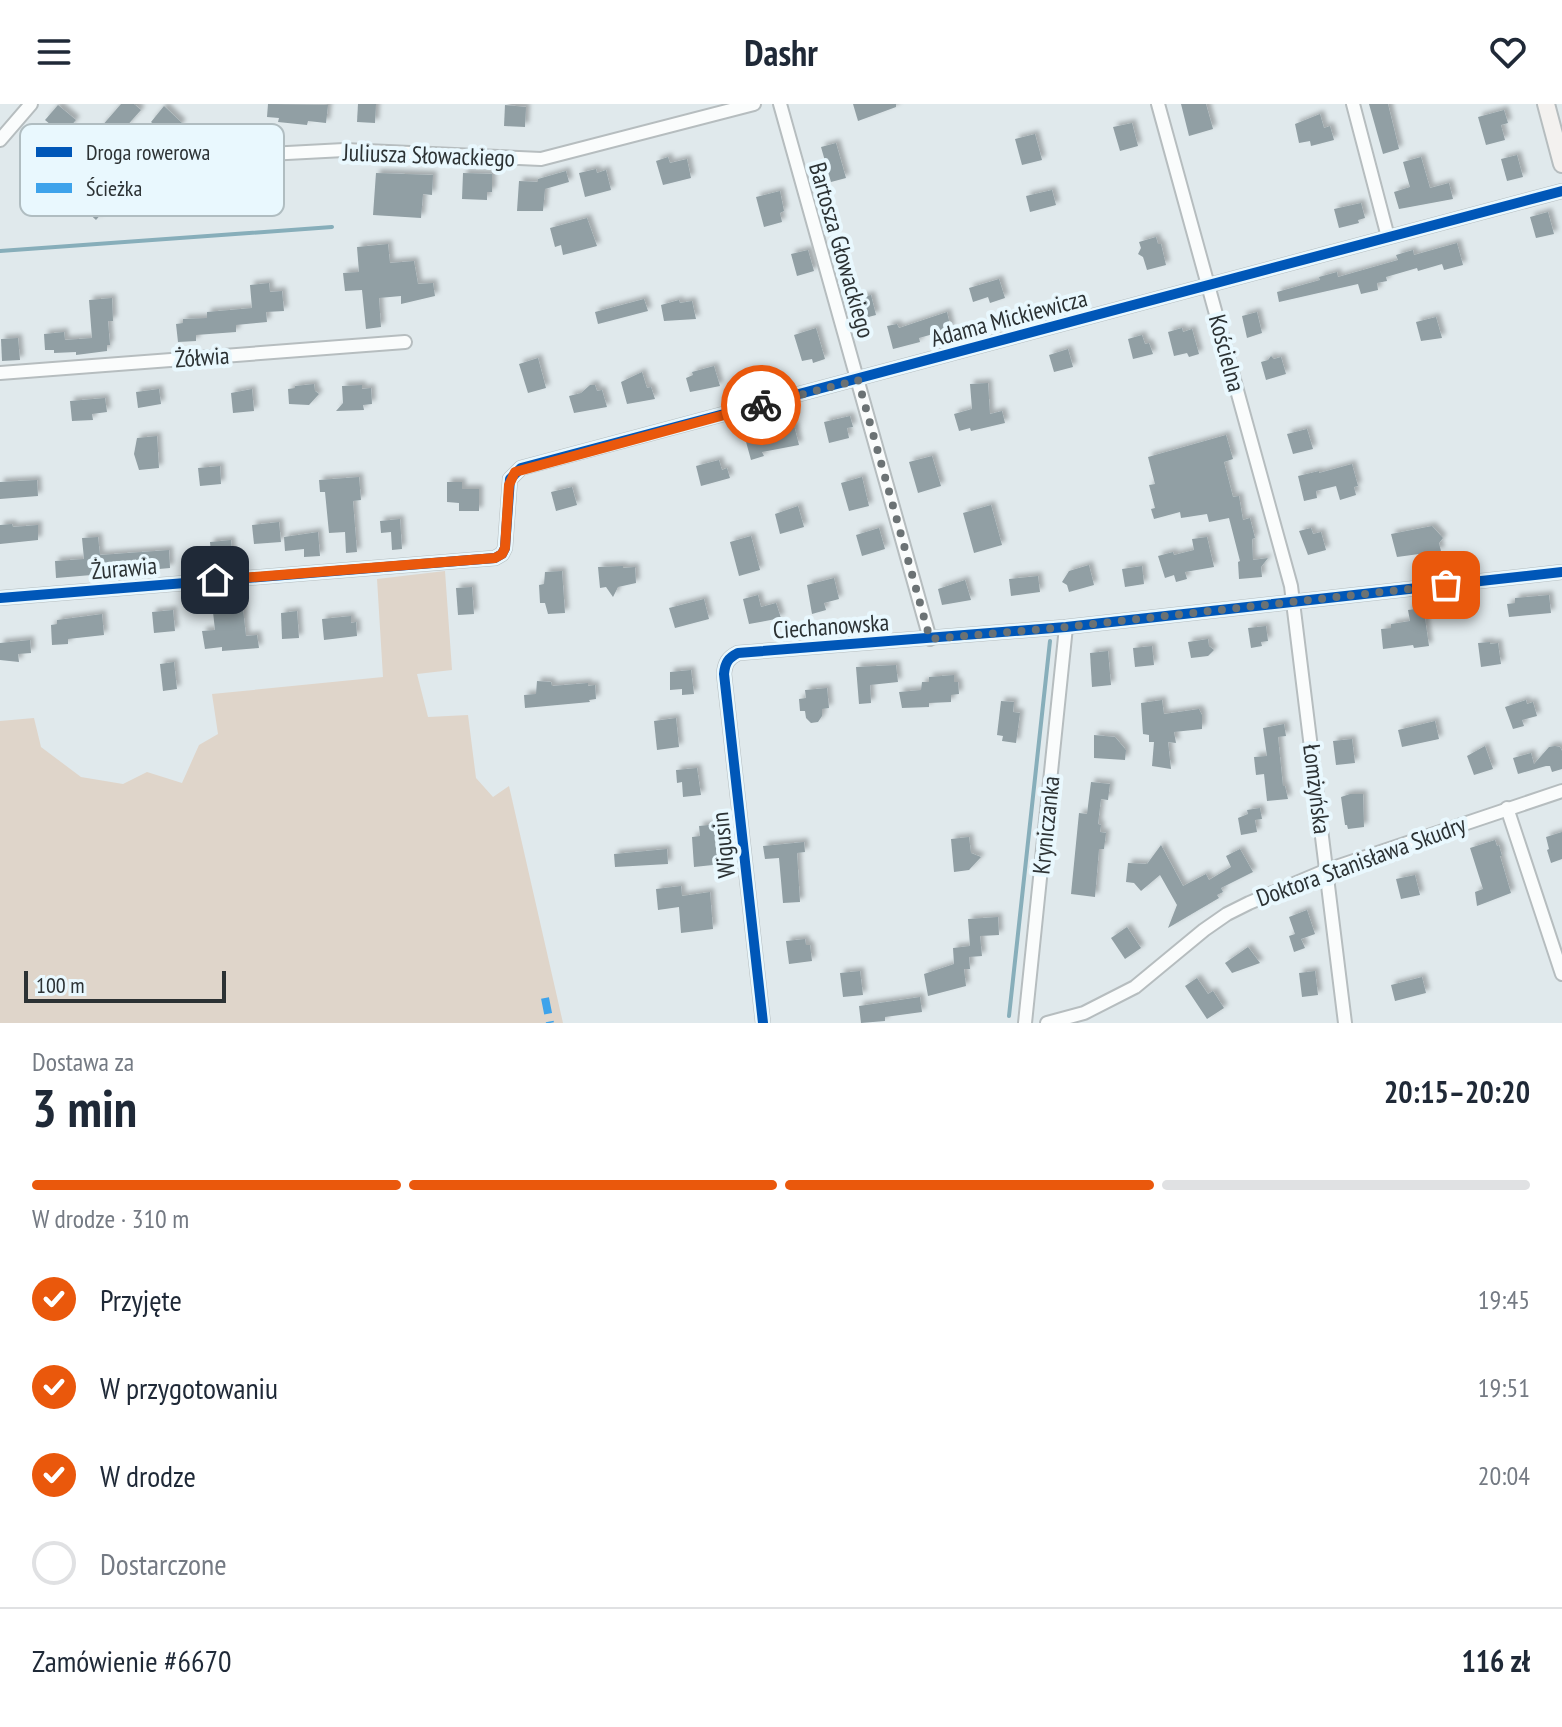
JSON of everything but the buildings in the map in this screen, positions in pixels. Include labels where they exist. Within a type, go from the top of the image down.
[{"type":"main road","points":[[1546,104],[1562,164]]},
{"type":"street","points":[[0,140],[31,104]]},
{"type":"street","name":"Juliusza Słowackiego","points":[[284,153],[344,150],[541,159],[754,104]]},
{"type":"street","name":"Bartosza Głowackiego","points":[[780,104],[930,639]]},
{"type":"street","name":"Kościelna","points":[[1158,104],[1293,602]]},
{"type":"street","points":[[1353,104],[1388,237]]},
{"type":"street","name":"Adama Mickiewicza","points":[[506,520],[510,479],[521,468],[1562,191]]},
{"type":"street","name":"Żółwia","points":[[0,373],[405,342]]},
{"type":"street","name":"Żurawia","points":[[0,598],[495,558],[505,548],[506,520]]},
{"type":"street","name":"Ciechanowska","points":[[726,662],[738,653],[1066,627],[1562,572]]},
{"type":"street","name":"Łomżyńska","points":[[1293,602],[1345,1023]]},
{"type":"street","name":"Kryniczanka","points":[[1025,1023],[1066,627]]},
{"type":"street","name":"Wigusin","points":[[726,662],[724,674],[763,1023]]},
{"type":"street","name":"Doktora Stanisława Skudry","points":[[1047,1023],[1084,1013],[1135,987],[1227,914],[1327,870],[1562,791]]},
{"type":"street","points":[[1507,808],[1562,974]]},
{"type":"shaded area","points":[[445,571],[452,670],[417,674],[428,717],[468,715],[476,778],[493,797],[509,786],[563,1023],[0,1023],[0,721],[34,718],[41,747],[81,777],[123,784],[147,772],[182,783],[199,745],[218,734],[212,694],[383,677],[377,579]]},
{"type":"waterway","points":[[0,251],[332,227]]},
{"type":"waterway","points":[[1009,1016],[1050,641]]},
{"type":"marked path","points":[[545,998],[550,1023]]},
{"type":"cycle path","points":[[0,598],[495,558],[505,548],[510,479],[521,468],[1562,191]]},
{"type":"cycle path","points":[[763,1023],[724,674],[728,661],[738,653],[1066,627],[1562,572]]},
{"type":"way so far","points":[[761,405],[858,380],[930,639],[1446,585]]},
{"type":"route","points":[[215,580],[495,558],[505,548],[510,479],[521,468],[761,405]]}]
